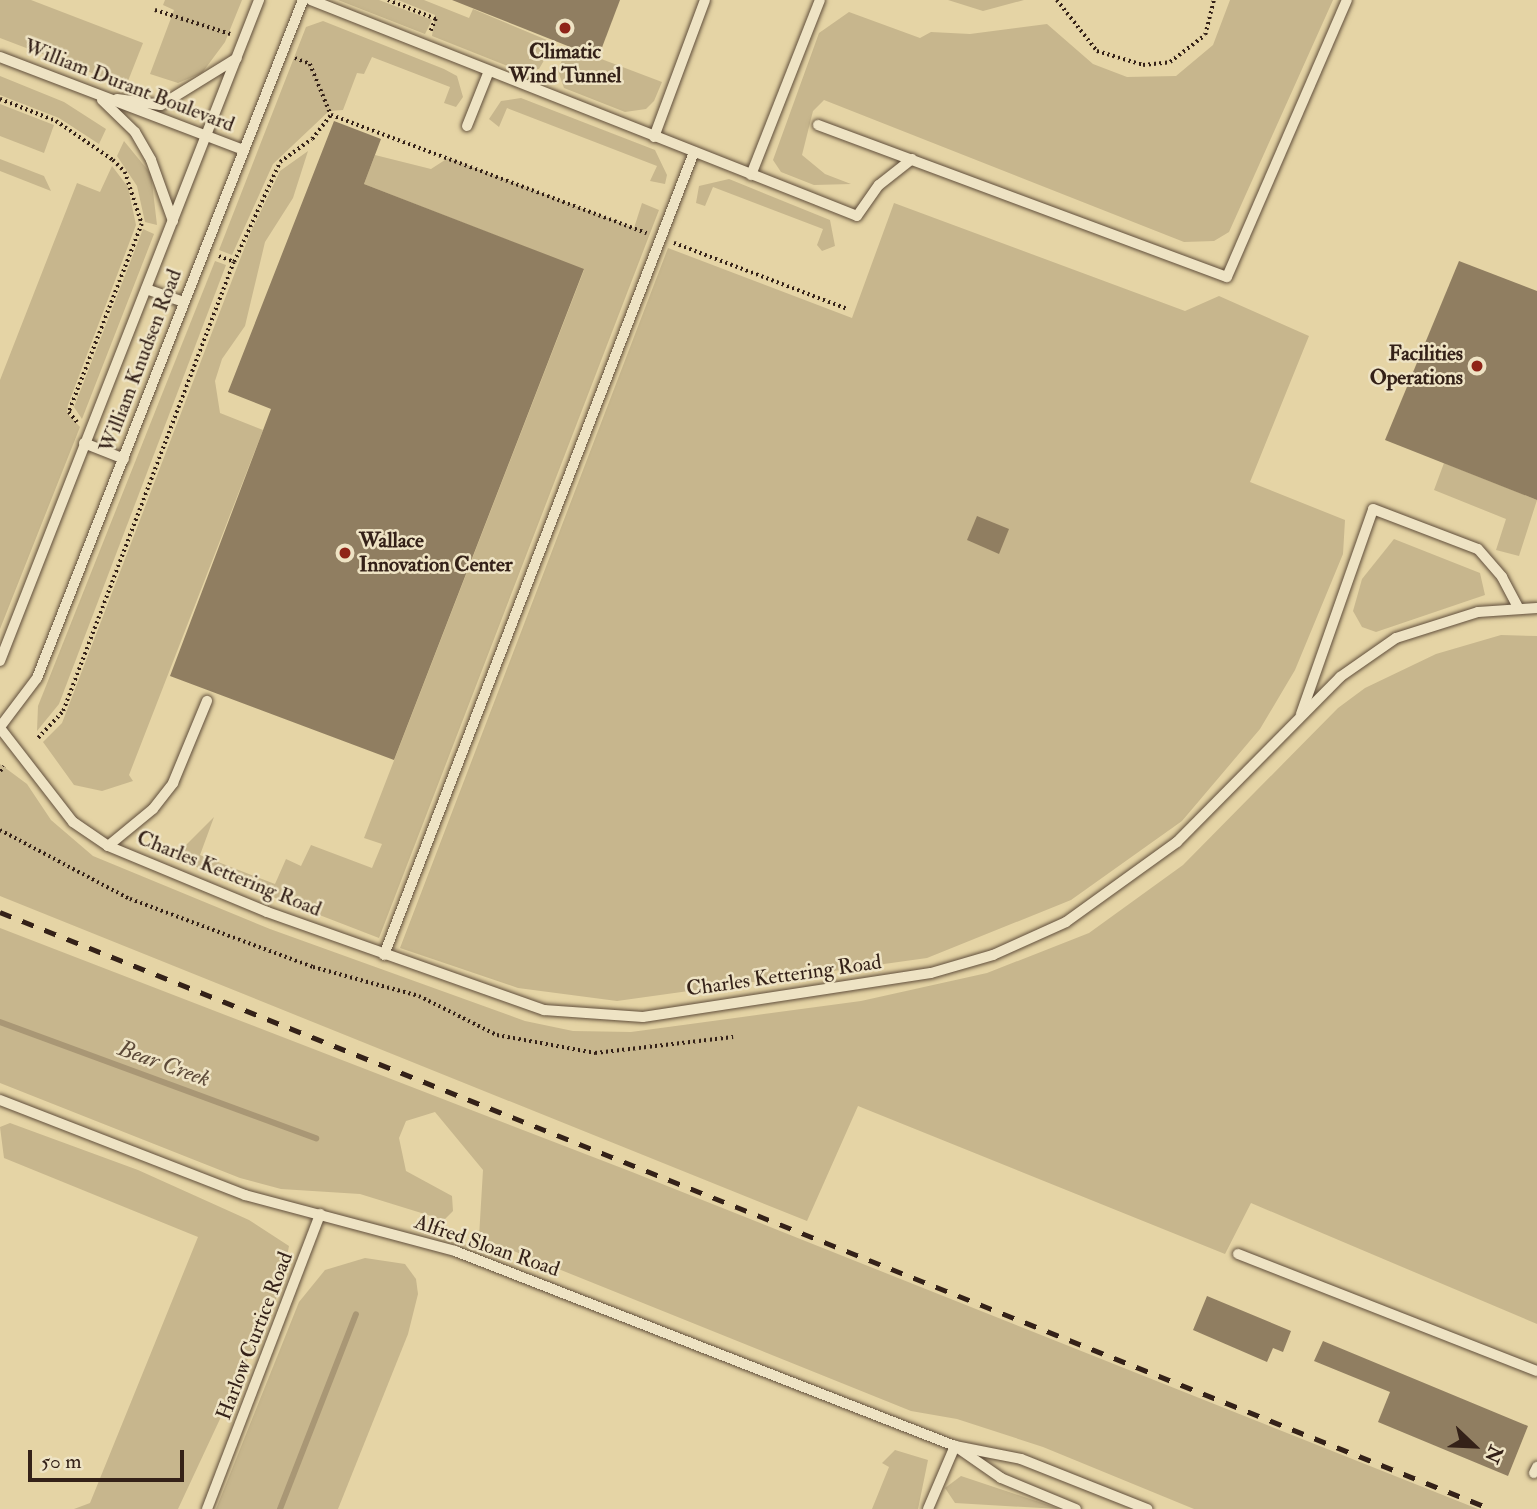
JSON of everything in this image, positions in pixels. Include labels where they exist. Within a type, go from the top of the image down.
[{"type":"lane","name":"William Knudsen Road","points":[[0,662],[258,0]]},
{"type":"lane","name":"William Knudsen Road","points":[[0,728],[37,678],[303,0]]},
{"type":"lane","points":[[310,0],[857,216],[879,185],[912,159]]},
{"type":"lane","points":[[654,137],[705,0]]},
{"type":"lane","points":[[751,175],[820,0]]},
{"type":"lane","points":[[818,125],[1227,277],[1347,0]]},
{"type":"lane","name":"William Durant Boulevard","points":[[0,57],[244,150]]},
{"type":"lane","points":[[97,96],[161,105],[238,57]]},
{"type":"lane","points":[[467,126],[489,71]]},
{"type":"lane","points":[[97,96],[135,132],[151,160],[173,221]]},
{"type":"lane","points":[[384,955],[694,152]]},
{"type":"lane","points":[[146,289],[184,302]]},
{"type":"lane","points":[[84,443],[124,459]]},
{"type":"lane","points":[[1300,716],[1373,509],[1478,549],[1502,577],[1519,609]]},
{"type":"lane","name":"Charles Kettering Road","points":[[0,728],[73,822],[108,846],[384,955],[544,1010],[612,1019],[931,973],[993,955],[1066,922],[1119,888],[1177,842],[1340,677],[1396,638],[1478,612],[1537,608]]},
{"type":"lane","points":[[108,846],[173,783],[207,701]]},
{"type":"lane","name":"Alfred Sloan Road","points":[[0,1100],[245,1195],[455,1251],[955,1446],[1021,1459],[1147,1509]]},
{"type":"lane","name":"Harlow Curtice Road","points":[[207,1509],[320,1214]]},
{"type":"lane","points":[[1238,1254],[1537,1371]]},
{"type":"lane","points":[[928,1509],[955,1446]]},
{"type":"lane","name":"Alfred Sloan Road","points":[[955,1446],[1001,1478],[1076,1509]]},
{"type":"path","points":[[388,0],[436,19],[424,46]]},
{"type":"path","points":[[1057,0],[1097,51],[1143,65],[1170,62],[1205,35],[1214,0]]},
{"type":"path","points":[[155,10],[235,36]]},
{"type":"path","points":[[294,58],[310,64],[331,115],[848,309]]},
{"type":"path","points":[[0,99],[56,121],[113,160],[125,172],[142,224],[69,412],[90,429]]},
{"type":"path","points":[[38,738],[62,711],[234,262],[280,162],[312,139],[331,115]]},
{"type":"path","points":[[142,224],[148,227]]},
{"type":"path","points":[[219,256],[234,262]]},
{"type":"path","points":[[0,771],[4,766]]},
{"type":"path","points":[[0,830],[130,899],[313,967],[419,996],[497,1035],[595,1053],[733,1037]]},
{"type":"shaded area","points":[[0,0],[31,0],[143,43],[126,86],[0,38]]},
{"type":"shaded area","points":[[165,0],[242,0],[225,42],[202,73],[178,83],[150,74],[174,10],[163,5]]},
{"type":"shaded area","points":[[338,0],[379,0],[432,20],[425,34]]},
{"type":"shaded area","points":[[398,0],[424,0],[469,18],[473,9],[554,43],[539,69],[520,71],[432,36],[435,15]]},
{"type":"shaded area","points":[[948,0],[1024,0],[983,11]]},
{"type":"shaded area","points":[[1230,0],[1333,0],[1229,232],[1214,241],[1184,242],[824,100],[813,111],[802,155],[825,174],[851,184],[814,185],[781,172],[773,160],[819,33],[849,12],[920,38],[931,32],[970,34],[1047,24],[1093,64],[1127,77],[1176,76],[1213,45]]},
{"type":"shaded area","points":[[323,21],[457,76],[463,97],[456,107],[444,103],[450,87],[372,57],[364,74],[357,73],[343,110],[329,111],[273,164],[232,255],[219,250],[306,27]]},
{"type":"shaded area","points":[[567,46],[662,82],[654,101],[646,109],[625,112],[564,88],[558,71]]},
{"type":"shaded area","points":[[0,76],[64,102],[106,129],[99,144],[59,118],[0,95]]},
{"type":"shaded area","points":[[521,98],[655,150],[667,175],[665,184],[650,181],[657,166],[507,108],[499,127],[489,119],[501,101]]},
{"type":"shaded area","points":[[0,104],[54,125],[44,153],[0,136]]},
{"type":"shaded area","points":[[124,141],[151,174],[157,225],[145,222],[137,186],[117,156]]},
{"type":"shaded area","points":[[308,151],[293,198],[265,242],[245,326],[222,359],[215,381],[220,413],[263,430],[129,775],[133,781],[102,791],[74,785],[43,742],[62,723],[249,236],[280,171]]},
{"type":"shaded area","points":[[375,155],[431,169],[448,158],[634,228],[642,203],[659,210],[379,938],[198,868],[187,859],[184,847],[214,817],[200,855],[275,884],[286,859],[301,866],[311,845],[372,868],[382,844],[364,838],[584,270],[364,184]]},
{"type":"shaded area","points":[[0,159],[44,176],[51,191],[0,171]]},
{"type":"shaded area","points":[[112,166],[128,187],[136,225],[68,405],[67,413],[80,427],[0,629],[0,380],[77,183],[100,192]]},
{"type":"shaded area","points":[[729,179],[830,220],[835,246],[822,251],[817,245],[823,229],[713,187],[705,206],[696,203],[699,186]]},
{"type":"shaded area","points":[[894,203],[1185,311],[1219,296],[1309,336],[1250,482],[1345,520],[1343,554],[1295,670],[1260,729],[1182,821],[1071,900],[927,958],[617,1001],[518,988],[400,948],[668,248],[852,318]]},
{"type":"shaded area","points":[[143,229],[154,234],[82,419],[74,407]]},
{"type":"shaded area","points":[[215,261],[226,265],[59,704],[37,731],[38,706]]},
{"type":"shaded area","points":[[1444,463],[1537,500],[1519,556],[1496,550],[1506,519],[1434,490]]},
{"type":"shaded area","points":[[1394,539],[1480,573],[1485,595],[1376,632],[1362,627],[1353,611],[1362,579]]},
{"type":"shaded area","points":[[1501,635],[1537,636],[1537,1324],[1251,1203],[1225,1254],[858,1106],[807,1221],[0,896],[0,764],[27,784],[51,820],[93,856],[270,929],[525,1021],[573,1031],[631,1032],[861,1001],[987,973],[1089,933],[1183,865],[1338,708],[1365,688],[1436,654]]},
{"type":"shaded area","points":[[0,928],[632,1172],[1478,1509],[1194,1509],[1043,1447],[957,1419],[911,1411],[479,1237],[483,1170],[435,1112],[406,1121],[399,1138],[406,1171],[452,1196],[453,1211],[444,1220],[360,1194],[281,1189],[240,1178],[0,1083]]},
{"type":"shaded area","points":[[10,1123],[138,1170],[249,1220],[289,1246],[281,1288],[178,1509],[74,1509],[90,1503],[198,1237],[4,1158],[0,1127]]},
{"type":"shaded area","points":[[365,1258],[405,1264],[416,1279],[418,1294],[408,1334],[338,1509],[216,1509],[299,1302],[325,1270]]},
{"type":"shaded area","points":[[895,1450],[928,1460],[918,1509],[872,1509],[889,1467],[882,1463]]},
{"type":"shaded area","points":[[961,1476],[1059,1509],[955,1503],[945,1488]]},
{"type":"building","name":"Climatic Wind Tunnel","points":[[452,0],[620,0],[598,58]]},
{"type":"building","name":"Wallace Innovation Center","points":[[334,121],[381,139],[364,184],[584,269],[394,760],[170,676],[271,409],[228,392]]},
{"type":"building","name":"Facilities Operations","points":[[1459,261],[1537,291],[1537,500],[1385,440]]},
{"type":"building","points":[[977,516],[1009,529],[999,554],[967,540]]},
{"type":"building","points":[[1207,1296],[1291,1331],[1283,1352],[1273,1348],[1267,1362],[1193,1330]]},
{"type":"building","points":[[1323,1341],[1528,1426],[1508,1476],[1378,1422],[1390,1392],[1314,1361]]},
{"type":"waterway","name":"Bear Creek","points":[[0,1022],[316,1138]]},
{"type":"waterway","name":"Bear Creek","points":[[280,1509],[356,1314]]},
{"type":"railway","points":[[0,912],[1491,1509]]},
{"type":"place","name":"Climatic Wind Tunnel","points":[[565,28]]},
{"type":"place","name":"Facilities Operations","points":[[1477,366]]},
{"type":"place","name":"Wallace Innovation Center","points":[[345,553]]}]
